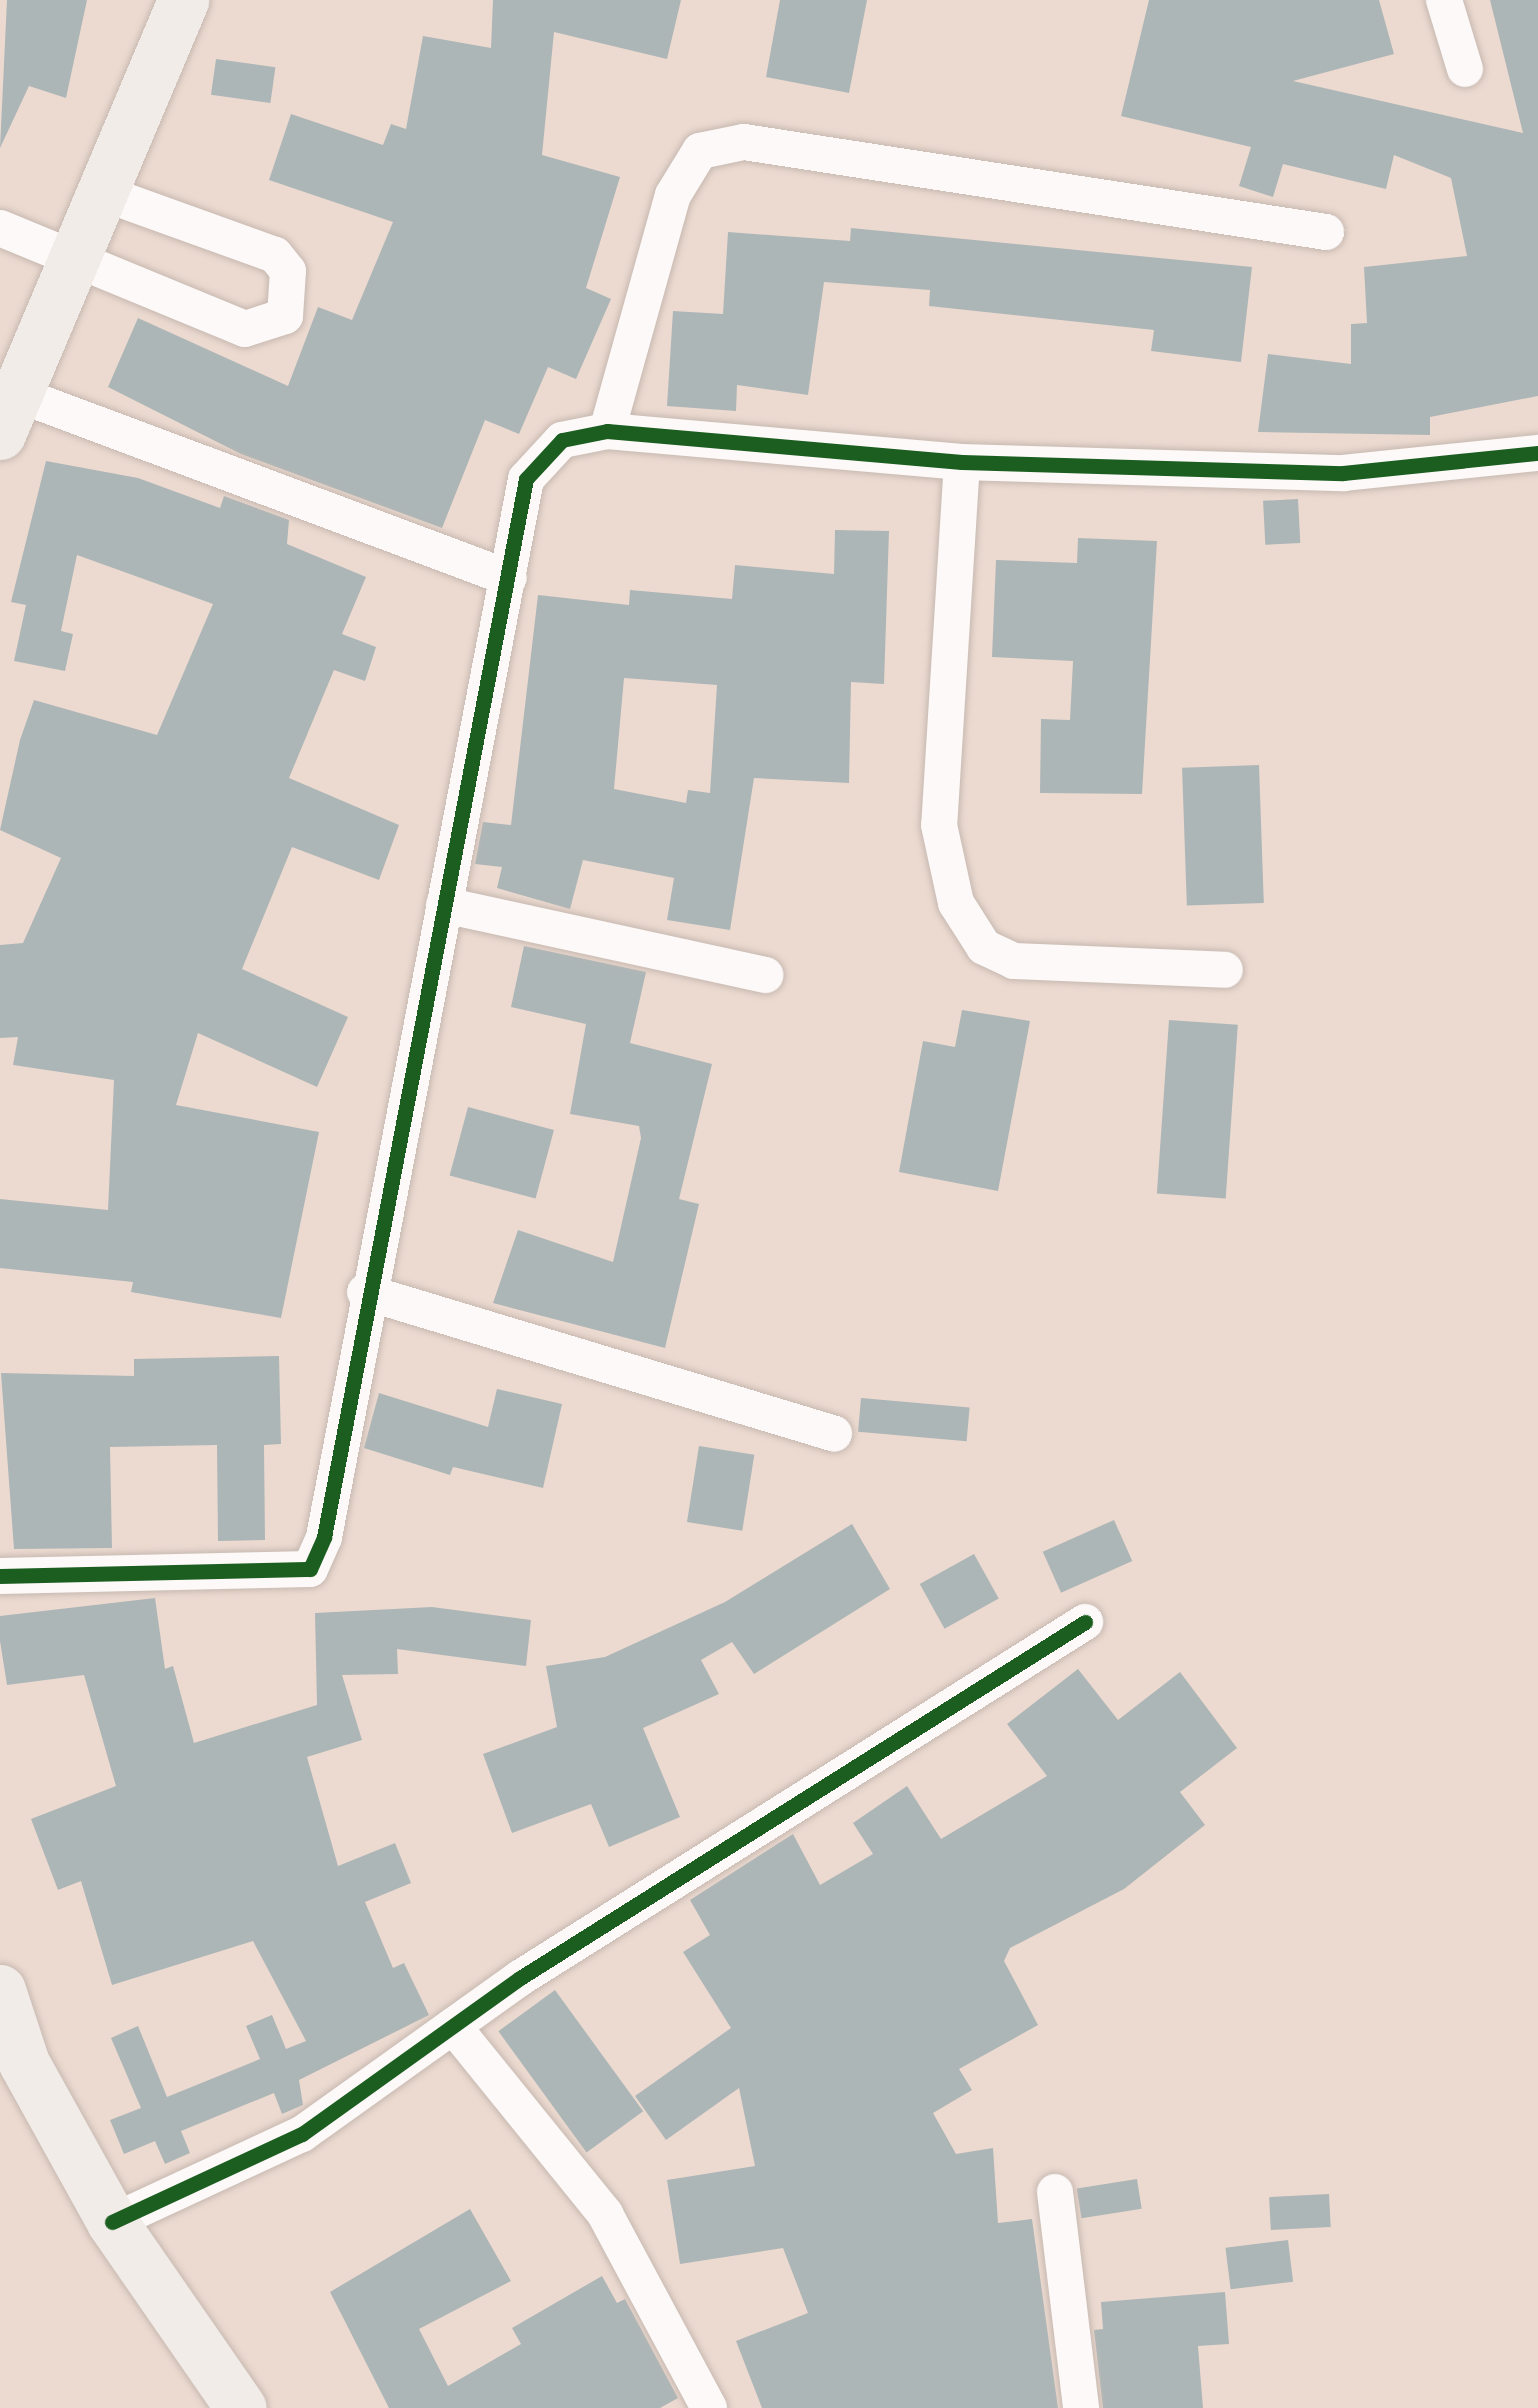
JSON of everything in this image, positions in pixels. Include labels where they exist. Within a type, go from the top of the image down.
[{"type":"street","points":[[182,0],[9,414],[509,578]]},
{"type":"street","points":[[1444,0],[1465,69]]},
{"type":"street","points":[[607,431],[673,195],[700,151],[744,142],[1327,232]]},
{"type":"street","points":[[0,228],[245,329],[285,316],[288,271],[275,255],[104,193]]},
{"type":"street","points":[[0,1576],[310,1569],[526,479],[562,440],[607,431],[962,462],[1343,473],[1538,452]]},
{"type":"street","points":[[962,462],[939,825],[956,903],[984,946],[1014,961],[1225,970]]},
{"type":"street","points":[[444,904],[765,975]]},
{"type":"street","points":[[365,1292],[834,1434]]},
{"type":"street","points":[[112,2222],[302,2134],[453,2026],[1085,1622]]},
{"type":"street","points":[[0,1990],[12,2063],[112,2222],[241,2408]]},
{"type":"street","points":[[453,2026],[605,2214],[710,2408]]},
{"type":"street","points":[[1055,2192],[1082,2408]]},
{"type":"building","points":[[7,0],[87,0],[66,98],[29,86],[0,148]]},
{"type":"building","points":[[493,0],[681,0],[667,59],[554,32],[542,155],[620,177],[586,288],[611,299],[576,379],[548,367],[519,434],[485,420],[442,528],[241,454],[108,387],[138,318],[288,386],[318,307],[352,320],[393,222],[269,180],[291,114],[383,145],[391,124],[406,129],[423,36],[491,48]]},
{"type":"building","points":[[780,0],[867,0],[849,93],[766,77]]},
{"type":"building","points":[[1149,0],[1379,0],[1394,54],[1293,81],[1523,133],[1490,0],[1538,0],[1538,396],[1430,417],[1430,435],[1258,432],[1268,354],[1351,364],[1351,324],[1367,323],[1364,267],[1467,256],[1451,178],[1394,155],[1386,189],[1283,164],[1273,197],[1239,186],[1251,147],[1121,116]]},
{"type":"building","points":[[216,59],[275,67],[270,103],[211,95]]},
{"type":"building","points":[[851,228],[1252,267],[1241,362],[1151,351],[1154,330],[929,306],[930,290],[824,282],[808,395],[737,385],[736,411],[667,406],[673,311],[723,314],[728,232],[850,241]]},
{"type":"building","points":[[46,461],[138,478],[220,508],[224,496],[289,520],[287,544],[366,577],[342,634],[376,647],[365,681],[334,670],[289,778],[399,825],[379,880],[292,847],[242,969],[348,1017],[317,1087],[198,1033],[176,1105],[319,1132],[281,1318],[131,1292],[133,1282],[0,1268],[0,1199],[108,1210],[114,1080],[13,1065],[18,1037],[0,1038],[0,945],[23,943],[61,858],[0,830],[20,740],[34,700],[157,735],[213,604],[77,555],[61,631],[73,634],[65,671],[14,661],[26,605],[11,602]]},
{"type":"building","points":[[1298,499],[1300,543],[1265,545],[1263,501]]},
{"type":"building","points":[[835,530],[889,531],[884,684],[851,682],[849,783],[754,778],[730,930],[667,920],[674,878],[583,860],[570,909],[497,888],[502,867],[475,864],[483,822],[511,825],[538,595],[629,605],[630,590],[732,599],[735,565],[834,574]],"holes":[[[624,678],[717,685],[710,793],[688,790],[686,803],[614,789]]]},
{"type":"building","points":[[1078,538],[1157,541],[1142,794],[1040,793],[1041,719],[1070,720],[1073,661],[992,657],[996,560],[1077,563]]},
{"type":"building","points":[[1259,765],[1264,903],[1187,906],[1182,768]]},
{"type":"building","points":[[524,946],[646,972],[630,1043],[712,1064],[679,1199],[699,1204],[665,1348],[493,1303],[518,1230],[613,1262],[641,1138],[639,1126],[570,1114],[586,1024],[511,1007]]},
{"type":"building","points":[[962,1010],[1030,1021],[998,1191],[899,1172],[923,1041],[955,1047]]},
{"type":"building","points":[[1169,1020],[1238,1025],[1226,1198],[1157,1194]]},
{"type":"building","points":[[468,1107],[554,1130],[536,1199],[450,1176]]},
{"type":"building","points":[[279,1356],[281,1444],[264,1445],[265,1540],[218,1541],[217,1445],[110,1447],[112,1548],[14,1549],[1,1373],[134,1376],[134,1359]]},
{"type":"building","points":[[497,1389],[562,1404],[543,1488],[453,1467],[450,1475],[364,1448],[379,1393],[488,1427]]},
{"type":"building","points":[[861,1398],[970,1407],[967,1441],[858,1432]]},
{"type":"building","points":[[699,1446],[754,1455],[742,1531],[687,1522]]},
{"type":"building","points":[[1114,1520],[1132,1561],[1061,1593],[1043,1552]]},
{"type":"building","points":[[852,1524],[890,1589],[754,1674],[732,1642],[701,1660],[719,1694],[643,1728],[680,1817],[609,1847],[591,1804],[512,1833],[483,1754],[557,1727],[546,1666],[605,1657],[725,1602]]},
{"type":"building","points":[[974,1554],[999,1599],[944,1629],[920,1584]]},
{"type":"building","points":[[155,1598],[165,1669],[173,1666],[194,1743],[317,1705],[315,1613],[432,1607],[531,1620],[526,1666],[397,1649],[398,1674],[342,1675],[362,1740],[307,1757],[338,1866],[395,1843],[411,1883],[365,1902],[393,1968],[404,1963],[429,2015],[299,2080],[303,2105],[282,2114],[274,2093],[181,2131],[190,2153],[165,2164],[155,2141],[124,2154],[110,2120],[141,2108],[111,2038],[138,2026],[167,2097],[260,2059],[246,2026],[272,2015],[286,2049],[306,2041],[253,1941],[112,1985],[81,1881],[58,1890],[31,1819],[116,1786],[84,1675],[7,1685],[0,1641],[0,1616]]},
{"type":"building","points":[[1078,1669],[1118,1720],[1180,1672],[1237,1748],[1180,1792],[1205,1825],[1124,1889],[1010,1948],[1004,1961],[1038,2025],[959,2069],[972,2090],[933,2113],[956,2154],[993,2148],[998,2223],[1032,2219],[1058,2408],[762,2408],[736,2341],[808,2313],[783,2248],[680,2264],[667,2180],[755,2166],[739,2088],[666,2140],[635,2096],[731,2028],[683,1952],[710,1935],[690,1900],[793,1834],[820,1885],[873,1854],[853,1823],[907,1786],[941,1839],[1047,1776],[1007,1724]]},
{"type":"building","points":[[555,1990],[643,2111],[587,2152],[498,2031]]},
{"type":"building","points":[[1137,2179],[1142,2209],[1081,2218],[1077,2189]]},
{"type":"building","points":[[1329,2194],[1331,2227],[1271,2230],[1269,2197]]},
{"type":"building","points":[[470,2209],[511,2281],[419,2329],[448,2386],[521,2344],[512,2328],[602,2276],[617,2303],[625,2299],[678,2398],[660,2408],[389,2408],[330,2292]]},
{"type":"building","points":[[1288,2240],[1293,2282],[1231,2289],[1225,2248]]},
{"type":"building","points":[[1225,2292],[1229,2344],[1198,2346],[1203,2408],[1103,2408],[1094,2330],[1103,2329],[1101,2302]]},
{"type":"cycle path","points":[[0,1576],[310,1569],[324,1537],[526,479],[562,440],[607,431],[962,462],[1343,473],[1538,453]]},
{"type":"cycle path","points":[[112,2222],[302,2134],[520,1978],[1085,1622]]}]
